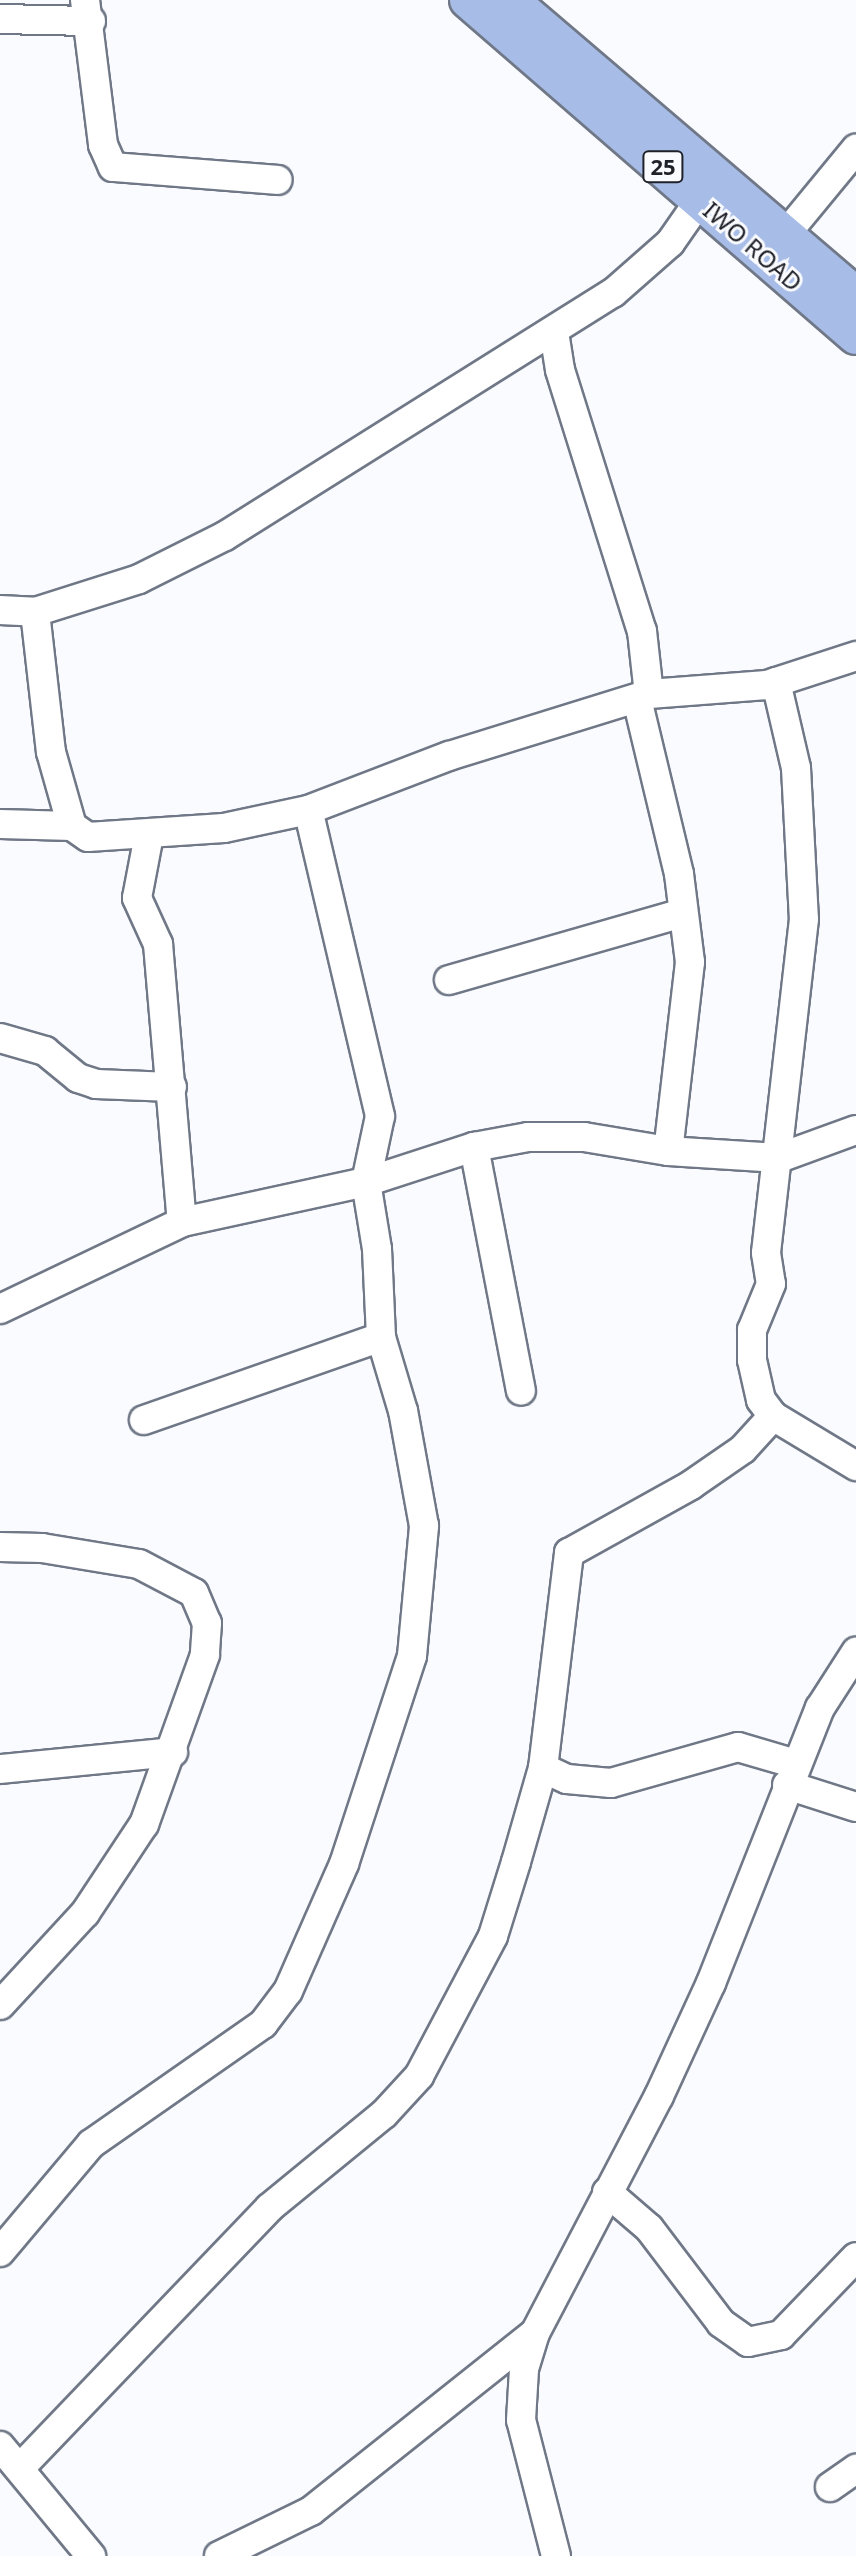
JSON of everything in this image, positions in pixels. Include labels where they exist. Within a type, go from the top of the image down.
[{"type":"main road","name":"IWO ROAD","points":[[468,0],[856,336]]},
{"type":"main road","name":"IWO ROAD","points":[[510,0],[856,296]]},
{"type":"street","points":[[0,19],[88,11],[103,145],[113,167],[277,180]]},
{"type":"street","points":[[785,235],[856,149]]},
{"type":"street","points":[[0,610],[35,612],[139,579],[225,536],[613,293],[670,243],[700,200]]},
{"type":"street","points":[[554,332],[560,370],[642,631],[643,696],[679,874],[690,962],[668,1151]]},
{"type":"street","points":[[35,612],[51,752],[72,826]]},
{"type":"street","points":[[0,824],[72,826],[88,837],[224,828],[308,810],[449,756],[643,696],[776,682],[856,656]]},
{"type":"street","points":[[776,682],[796,768],[804,919],[766,1253],[771,1284],[752,1330],[754,1380],[773,1416],[856,1466]]},
{"type":"street","points":[[0,2252],[91,2144],[263,2024],[288,1991],[344,1864],[412,1656],[424,1526],[403,1411],[381,1337],[377,1249],[366,1182],[380,1116],[308,810]]},
{"type":"street","points":[[149,835],[137,898],[158,944],[182,1222]]},
{"type":"street","points":[[449,980],[683,913]]},
{"type":"street","points":[[0,1038],[45,1051],[78,1078],[96,1084],[172,1087]]},
{"type":"street","points":[[0,1309],[182,1222],[366,1182],[474,1147],[528,1137],[584,1137],[668,1151],[779,1158],[856,1130]]},
{"type":"street","points":[[474,1147],[521,1390]]},
{"type":"street","points":[[144,1420],[381,1337]]},
{"type":"street","points":[[20,2468],[269,2208],[384,2114],[419,2076],[493,1936],[543,1768],[569,1553],[691,1485],[743,1449],[773,1416]]},
{"type":"street","points":[[0,1547],[42,1548],[139,1564],[194,1593],[207,1623],[205,1655],[173,1752],[144,1824],[85,1913],[0,2005]]},
{"type":"street","points":[[556,2556],[521,2420],[524,2369],[535,2333],[711,1983],[820,1708],[856,1652]]},
{"type":"street","points":[[543,1768],[567,1779],[611,1783],[738,1747],[856,1807]]},
{"type":"street","points":[[0,1769],[173,1752]]},
{"type":"street","points":[[607,2192],[649,2228],[721,2323],[748,2342],[781,2335],[856,2257]]},
{"type":"street","points":[[219,2556],[311,2511],[535,2333]]},
{"type":"street","points":[[0,2446],[91,2556]]},
{"type":"street","points":[[830,2487],[856,2469]]}]
